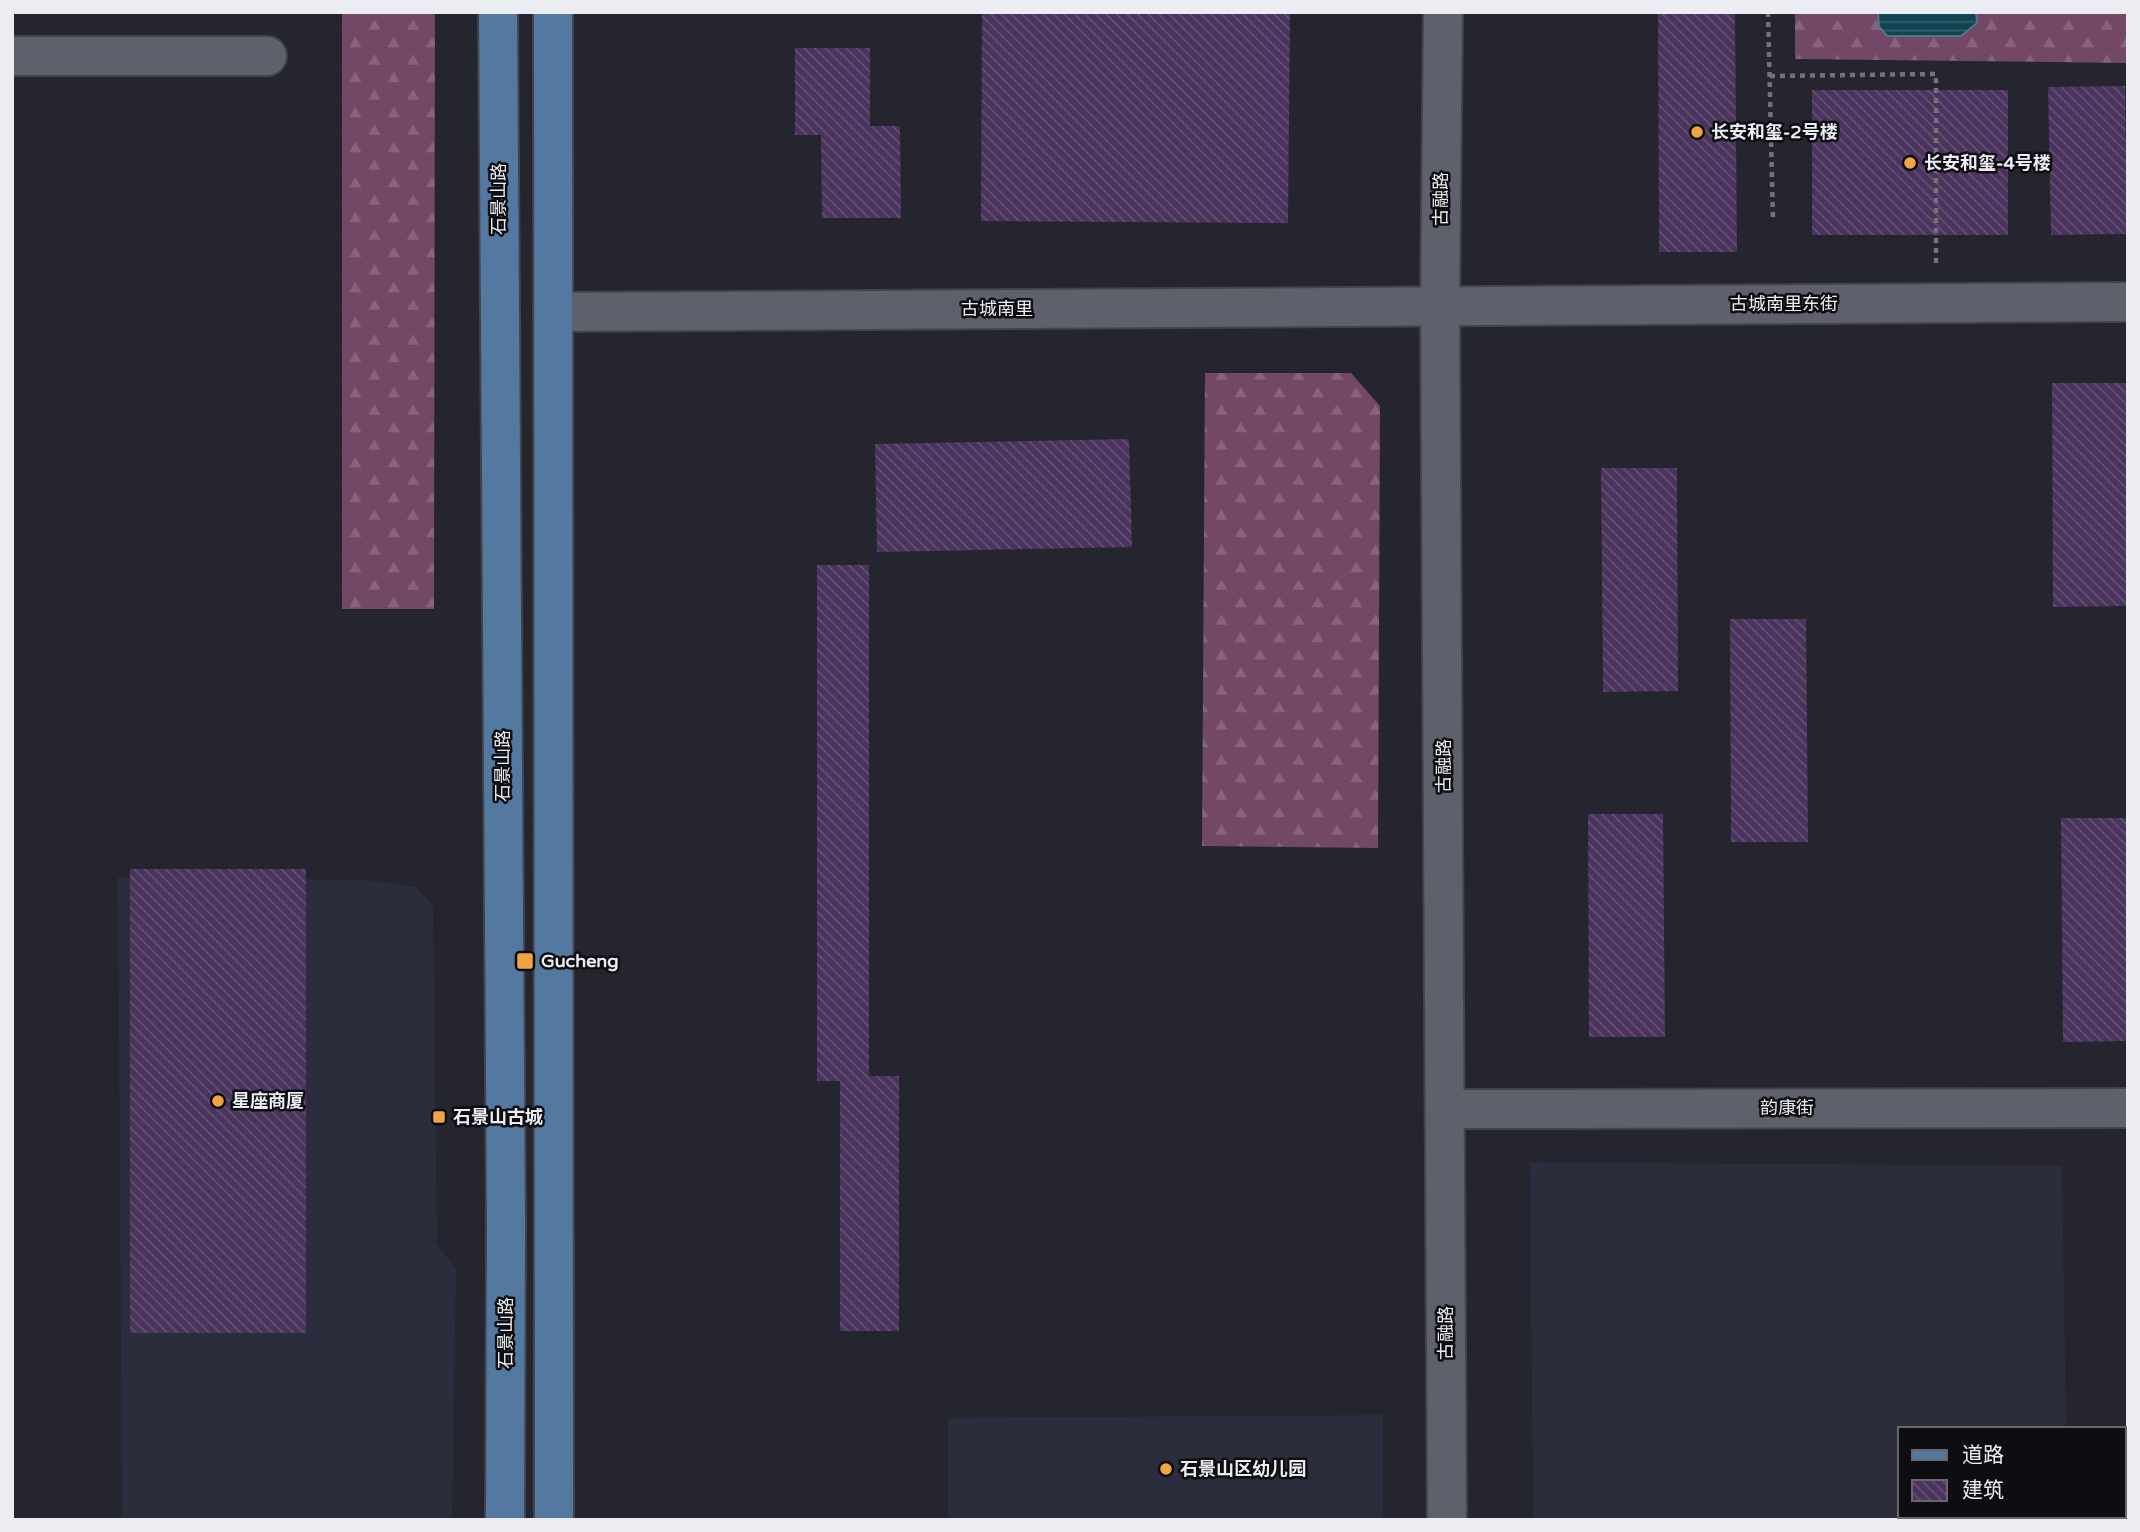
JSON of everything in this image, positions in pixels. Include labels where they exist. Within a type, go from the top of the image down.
[{"type":"main road","name":"石景山路","points":[[498,12],[506,1212],[505,1520]]},
{"type":"main road","points":[[553,12],[554,1520]]},
{"type":"street","name":"古融路","points":[[1443,12],[1440,306],[1447,1520]]},
{"type":"street","points":[[12,56],[267,56]]},
{"type":"street","name":"古城南里东街","points":[[1440,306],[2128,302]]},
{"type":"street","name":"古城南里","points":[[553,312],[1440,306]]},
{"type":"street","name":"韵康街","points":[[1446,1109],[2128,1108]]},
{"type":"path","points":[[1768,12],[1773,221]]},
{"type":"path","points":[[1770,76],[1936,74],[1936,304]]},
{"type":"shaded area","points":[[118,877],[366,880],[416,887],[433,905],[437,1244],[456,1269],[452,1520],[122,1520]]},
{"type":"shaded area","points":[[1530,1162],[2062,1166],[2066,1427],[1898,1427],[1898,1518],[2067,1520],[1533,1520]]},
{"type":"shaded area","name":"石景山区幼儿园","points":[[1383,1415],[1383,1520],[948,1520],[948,1418]]},
{"type":"green space","points":[[342,12],[435,12],[434,609],[342,609]]},
{"type":"green space","points":[[1795,12],[2128,12],[2128,63],[1795,59]]},
{"type":"green space","points":[[1205,373],[1351,373],[1380,406],[1378,848],[1202,846]]},
{"type":"water","points":[[1878,12],[1976,12],[1977,23],[1961,36],[1887,36],[1879,26]]},
{"type":"building","points":[[982,12],[1290,12],[1288,223],[981,221]]},
{"type":"building","name":"长安和玺-2号楼","points":[[1658,12],[1735,12],[1737,252],[1659,252]]},
{"type":"building","points":[[795,48],[870,48],[870,126],[900,126],[901,218],[822,218],[821,135],[795,135]]},
{"type":"building","points":[[2125,86],[2127,234],[2051,235],[2048,87]]},
{"type":"building","name":"长安和玺-4号楼","points":[[1812,90],[2008,90],[2008,235],[1812,235]]},
{"type":"building","points":[[2052,383],[2128,383],[2128,606],[2053,607]]},
{"type":"building","points":[[1129,439],[1132,547],[877,552],[875,444]]},
{"type":"building","points":[[1601,468],[1677,468],[1678,691],[1603,692]]},
{"type":"building","points":[[817,565],[869,565],[869,1076],[899,1076],[899,1331],[840,1331],[840,1081],[817,1081]]},
{"type":"building","points":[[1730,619],[1806,619],[1808,842],[1731,842]]},
{"type":"building","points":[[1588,814],[1663,814],[1665,1037],[1589,1037]]},
{"type":"building","points":[[2061,818],[2128,818],[2128,1041],[2063,1042]]},
{"type":"building","name":"星座商厦","points":[[130,869],[306,869],[306,1333],[130,1333]]},
{"type":"place","name":"长安和玺-2号楼","points":[[1697,132]]},
{"type":"place","name":"长安和玺-4号楼","points":[[1910,163]]},
{"type":"place","name":"Gucheng","points":[[525,961]]},
{"type":"place","name":"星座商厦","points":[[218,1101]]},
{"type":"place","name":"石景山古城","points":[[439,1117]]},
{"type":"place","name":"石景山区幼儿园","points":[[1166,1469]]}]
